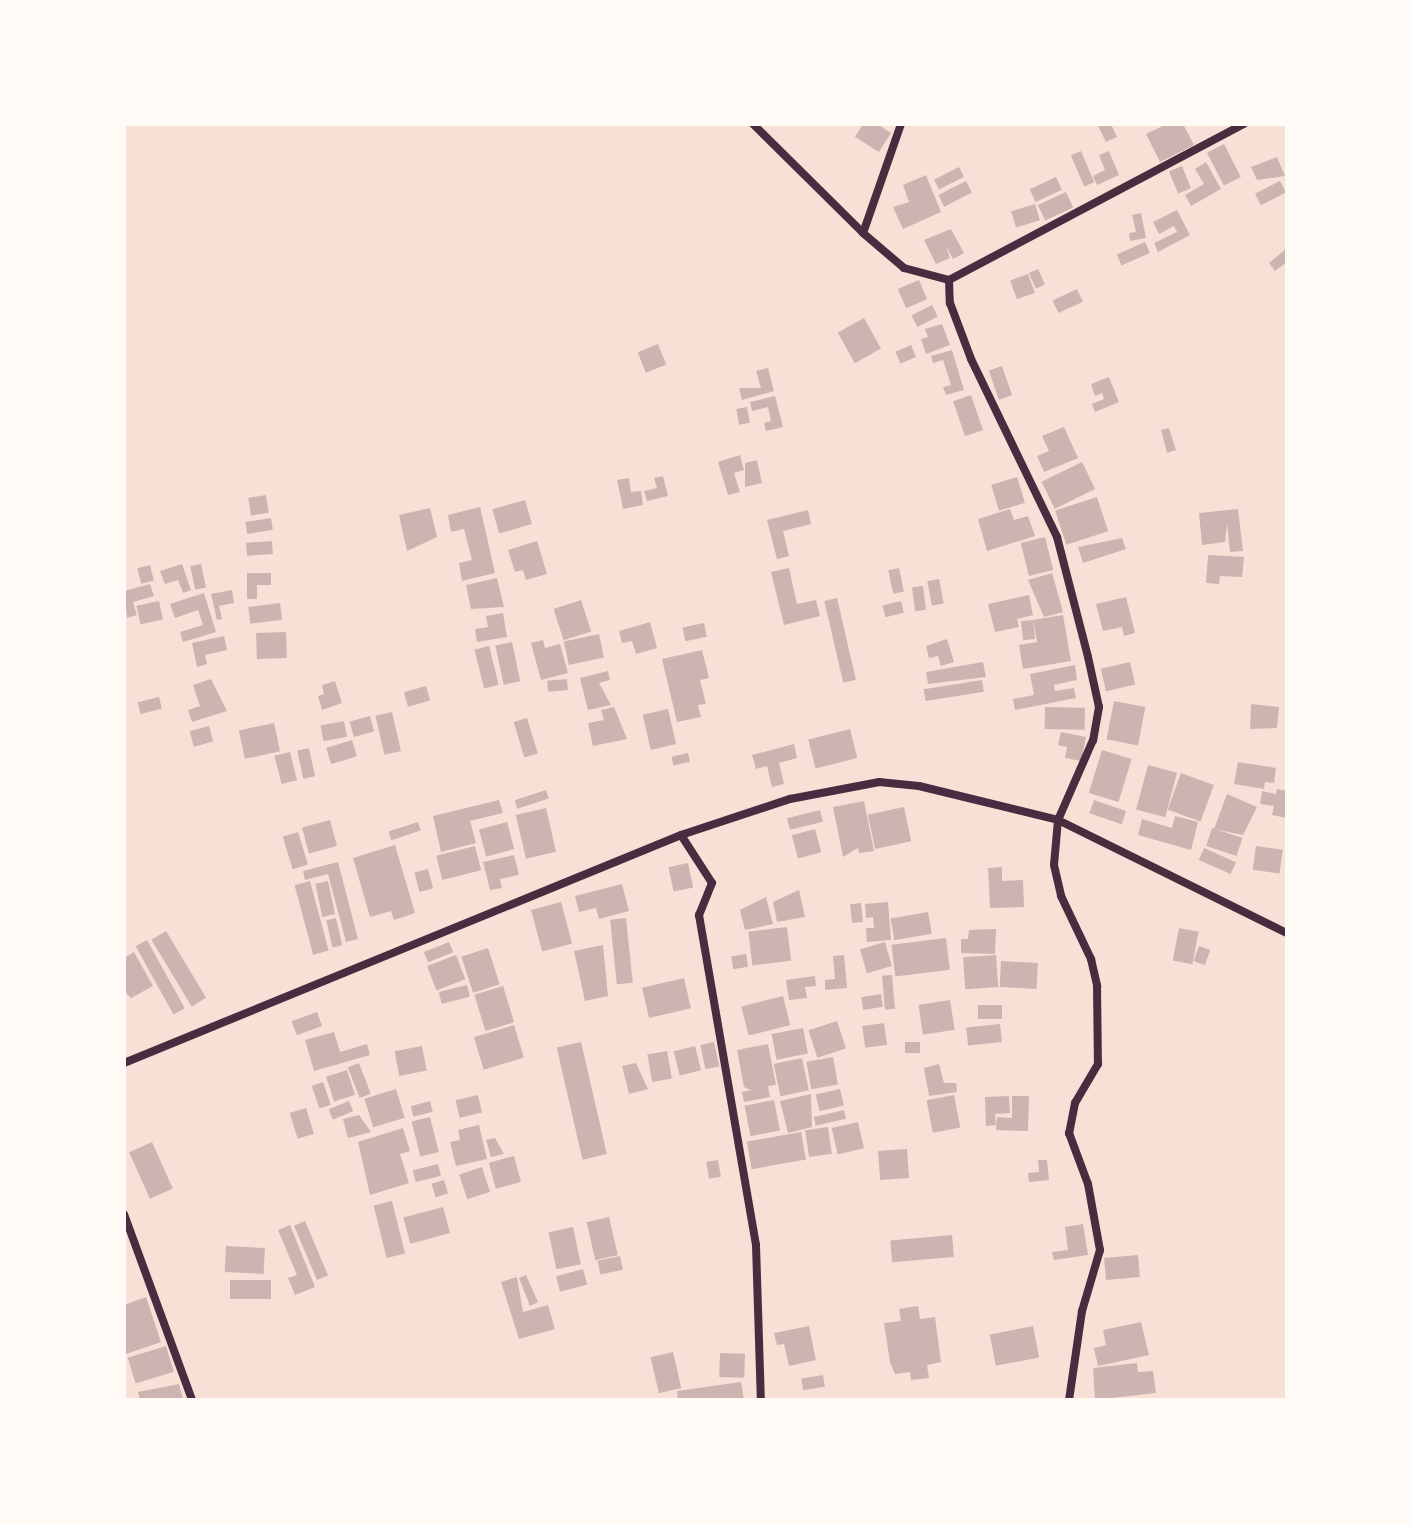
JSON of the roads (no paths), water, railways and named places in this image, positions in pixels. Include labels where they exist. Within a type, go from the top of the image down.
[{"type":"street","points":[[753,124],[863,233],[904,268],[949,280],[1244,124]]},
{"type":"street","points":[[863,233],[901,124]]},
{"type":"street","points":[[949,280],[950,303],[971,359],[1068,566],[1099,707],[1079,781],[1058,820],[1054,865],[1061,896],[1091,959],[1097,986],[1098,1064],[1075,1103],[1069,1133],[1088,1184],[1100,1250],[1082,1311],[1069,1400]]},
{"type":"street","points":[[124,1063],[681,835],[790,799],[879,782],[919,786],[1058,820],[1287,933]]},
{"type":"street","points":[[681,835],[712,883],[699,915],[756,1245],[761,1400]]},
{"type":"street","points":[[124,1214],[192,1400]]}]
